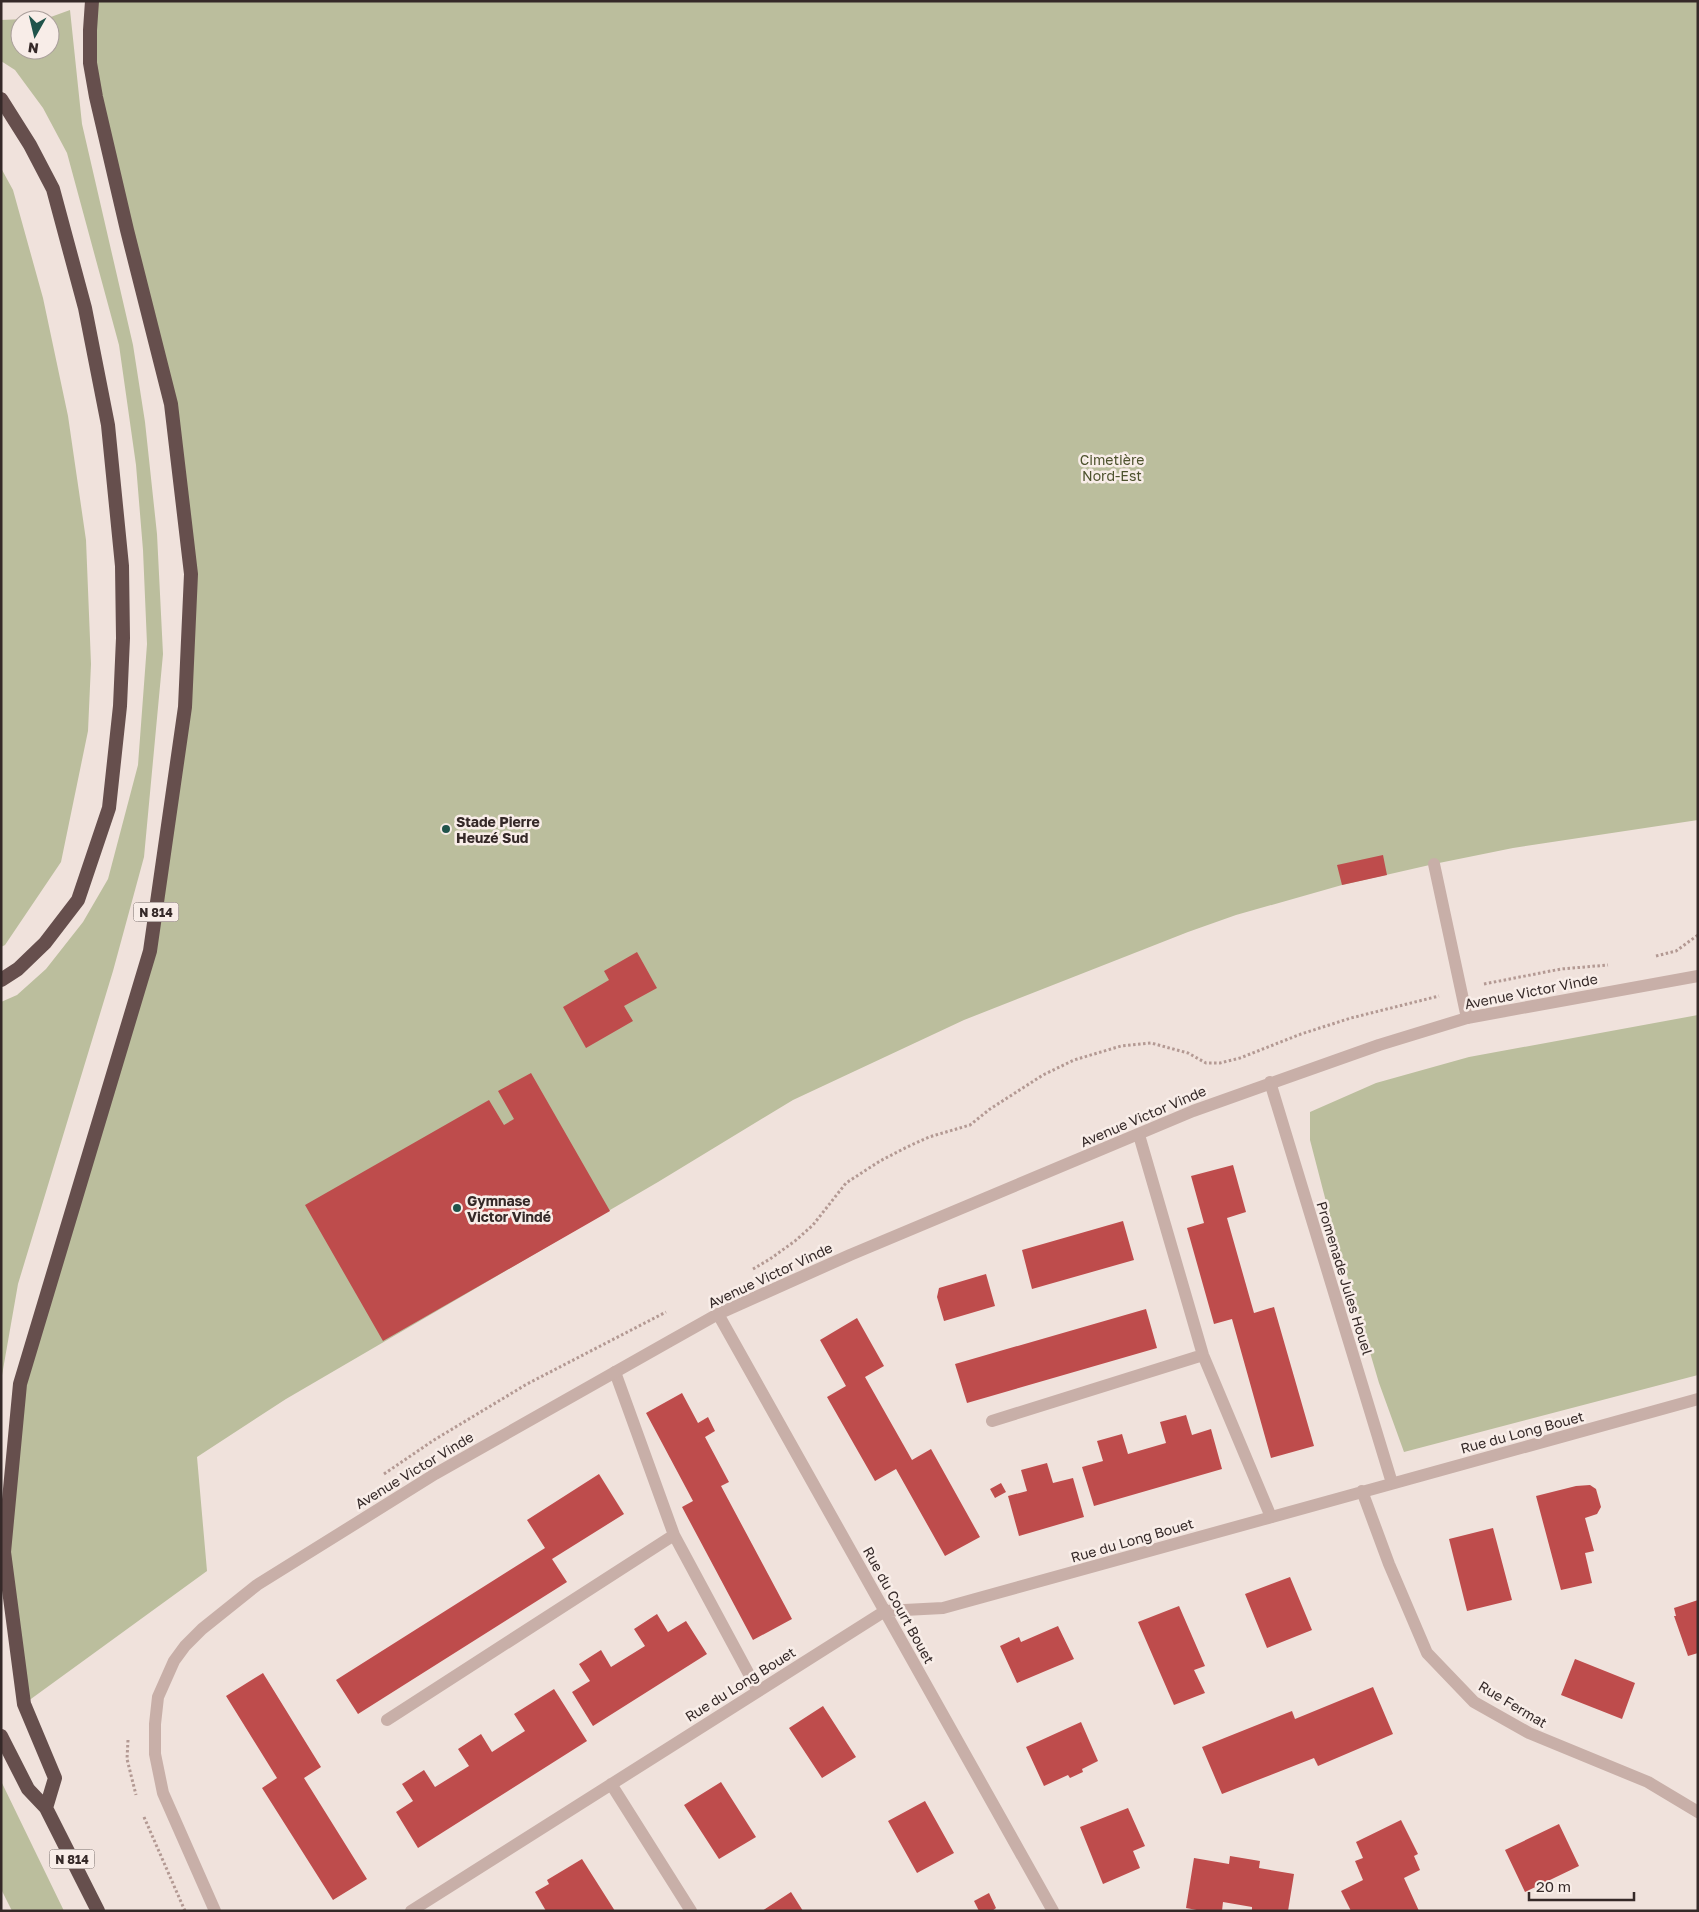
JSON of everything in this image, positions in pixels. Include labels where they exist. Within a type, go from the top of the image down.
[{"type":"highway","name":"N 814","points":[[46,1808],[55,1778],[24,1704],[4,1552],[20,1384],[150,950],[185,707],[192,574],[171,404],[127,230],[90,63],[92,1]]},
{"type":"highway","points":[[1,99],[30,145],[53,189],[85,308],[108,424],[122,566],[123,638],[120,706],[109,808],[78,900],[45,943],[18,969],[1,980]]},
{"type":"highway","name":"N 814","points":[[1,1736],[28,1789],[46,1808],[98,1911]]},
{"type":"street","points":[[1434,864],[1466,1018]]},
{"type":"street","name":"Avenue Victor Vinde","points":[[215,1911],[164,1793],[155,1754],[155,1724],[158,1697],[174,1661],[185,1646],[202,1629],[257,1585],[435,1474],[718,1314],[850,1255],[1193,1110],[1379,1045],[1466,1018],[1584,995],[1698,976]]},
{"type":"street","name":"Promenade Jules Houel","points":[[1270,1082],[1392,1483]]},
{"type":"street","points":[[1139,1134],[1203,1355],[1271,1517]]},
{"type":"street","name":"Rue du Court Bouet","points":[[718,1314],[1053,1911]]},
{"type":"street","points":[[992,1421],[1203,1355]]},
{"type":"street","points":[[614,1372],[674,1535],[758,1691]]},
{"type":"street","name":"Rue du Long Bouet","points":[[411,1911],[885,1611],[943,1608],[1698,1399]]},
{"type":"street","name":"Rue Fermat","points":[[1362,1491],[1389,1564],[1427,1654],[1474,1702],[1529,1734],[1648,1782],[1698,1812]]},
{"type":"street","points":[[387,1720],[674,1535]]},
{"type":"street","points":[[611,1784],[691,1911]]},
{"type":"path","points":[[829,1202],[846,1183],[880,1162],[929,1137],[970,1126],[990,1109],[1043,1075],[1074,1060],[1121,1046],[1151,1043],[1188,1053]]},
{"type":"green space","name":"Cimetière Nord-Est","points":[[92,1],[1698,1],[1698,820],[1513,848],[1434,864],[1342,885],[1236,915],[964,1020],[793,1100],[658,1182],[286,1399],[197,1457],[207,1571],[24,1704],[4,1552],[20,1384],[150,951],[185,707],[191,574],[171,404],[96,97]]},
{"type":"green space","points":[[70,10],[82,124],[133,345],[145,422],[157,534],[163,654],[144,857],[113,971],[18,1284],[1,1381],[1,1002],[17,995],[46,969],[83,922],[108,879],[138,765],[147,644],[143,550],[136,465],[119,345],[67,153],[43,108],[15,70],[1,61],[1,20],[10,20],[10,60],[60,60],[60,14]]},
{"type":"green space","points":[[1,168],[13,190],[43,298],[68,416],[86,540],[91,664],[88,731],[61,862],[5,945],[1,947]]},
{"type":"green space","points":[[1698,1015],[1698,1375],[1404,1452],[1379,1383],[1330,1217],[1310,1140],[1310,1112],[1376,1083],[1469,1057]]},
{"type":"green space","points":[[1,1781],[64,1911],[12,1911],[1,1889]]},
{"type":"building","points":[[1383,855],[1387,875],[1342,885],[1337,865]]},
{"type":"building","points":[[637,952],[657,988],[624,1006],[633,1021],[586,1048],[563,1007],[609,980],[604,971]]},
{"type":"building","name":"Gymnase Victor Vindé","points":[[531,1073],[610,1211],[383,1341],[305,1205],[489,1100],[504,1125],[514,1119],[498,1091]]},
{"type":"building","points":[[1233,1165],[1246,1212],[1227,1218],[1254,1313],[1274,1307],[1314,1446],[1271,1458],[1232,1319],[1214,1324],[1187,1228],[1204,1223],[1191,1176]]},
{"type":"building","points":[[1123,1221],[1134,1260],[1032,1289],[1022,1250]]},
{"type":"building","points":[[986,1274],[995,1306],[944,1321],[937,1297],[939,1288]]},
{"type":"building","points":[[1146,1309],[1157,1348],[967,1403],[955,1364]]},
{"type":"building","points":[[857,1318],[884,1366],[865,1377],[912,1460],[931,1449],[980,1537],[945,1556],[896,1469],[875,1481],[827,1397],[846,1386],[820,1340]]},
{"type":"building","points":[[682,1393],[698,1423],[708,1417],[715,1431],[705,1437],[729,1482],[721,1486],[792,1619],[753,1640],[682,1507],[693,1501],[646,1413]]},
{"type":"building","points":[[1186,1415],[1192,1435],[1211,1429],[1222,1469],[1094,1506],[1082,1467],[1103,1461],[1097,1441],[1122,1434],[1128,1454],[1166,1443],[1160,1422]]},
{"type":"building","points":[[1047,1463],[1053,1483],[1073,1478],[1084,1517],[1019,1536],[1008,1496],[1027,1491],[1021,1470]]},
{"type":"building","points":[[599,1474],[624,1514],[552,1559],[567,1582],[358,1714],[336,1680],[545,1548],[527,1520]]},
{"type":"building","points":[[1001,1483],[1006,1492],[995,1498],[990,1489]]},
{"type":"building","points":[[1590,1485],[1596,1489],[1601,1507],[1597,1514],[1585,1518],[1594,1551],[1585,1553],[1592,1583],[1561,1590],[1536,1496],[1576,1486]]},
{"type":"building","points":[[1493,1528],[1512,1600],[1467,1611],[1449,1539]]},
{"type":"building","points":[[1290,1577],[1312,1630],[1267,1648],[1245,1594]]},
{"type":"building","points":[[1698,1600],[1698,1653],[1688,1656],[1674,1616],[1676,1616],[1674,1608]]},
{"type":"building","points":[[1179,1606],[1205,1666],[1194,1670],[1205,1693],[1174,1705],[1138,1622]]},
{"type":"building","points":[[657,1614],[668,1632],[686,1621],[707,1654],[593,1726],[572,1692],[590,1681],[579,1664],[601,1650],[611,1667],[645,1646],[634,1629]]},
{"type":"building","points":[[1058,1626],[1074,1659],[1017,1683],[1000,1646],[1019,1637],[1021,1642]]},
{"type":"building","points":[[1575,1659],[1635,1683],[1622,1719],[1561,1695]]},
{"type":"building","points":[[263,1673],[321,1767],[304,1778],[367,1879],[333,1900],[262,1788],[277,1778],[226,1696]]},
{"type":"building","points":[[1373,1687],[1393,1734],[1318,1766],[1314,1758],[1222,1794],[1202,1747],[1292,1711],[1295,1719]]},
{"type":"building","points":[[554,1689],[587,1741],[418,1848],[396,1812],[413,1801],[402,1784],[424,1770],[435,1787],[469,1766],[458,1749],[481,1734],[492,1752],[525,1731],[514,1714]]},
{"type":"building","points":[[823,1706],[856,1757],[822,1778],[789,1728]]},
{"type":"building","points":[[1081,1722],[1098,1761],[1082,1769],[1083,1772],[1070,1778],[1068,1775],[1044,1786],[1026,1747]]},
{"type":"building","points":[[721,1782],[756,1837],[719,1859],[684,1805]]},
{"type":"building","points":[[925,1801],[954,1853],[917,1873],[888,1821]]},
{"type":"building","points":[[1128,1808],[1145,1846],[1133,1851],[1140,1868],[1103,1884],[1080,1827]]},
{"type":"building","points":[[1401,1820],[1418,1854],[1414,1856],[1420,1870],[1404,1878],[1419,1911],[1351,1911],[1341,1891],[1363,1880],[1355,1861],[1363,1858],[1356,1842]]},
{"type":"building","points":[[1559,1824],[1579,1866],[1525,1892],[1505,1850]]},
{"type":"building","points":[[1230,1856],[1260,1861],[1259,1868],[1294,1874],[1288,1911],[1252,1911],[1252,1907],[1223,1902],[1222,1911],[1202,1911],[1186,1908],[1194,1858],[1229,1864]]},
{"type":"building","points":[[582,1859],[615,1911],[546,1911],[535,1892],[549,1884],[547,1880]]},
{"type":"building","points":[[791,1892],[803,1911],[762,1911]]},
{"type":"building","points":[[989,1893],[996,1908],[992,1911],[979,1911],[974,1901]]},
{"type":"place","name":"Stade Pierre Heuzé Sud","points":[[446,829]]},
{"type":"place","name":"Gymnase Victor Vindé","points":[[457,1208]]}]
